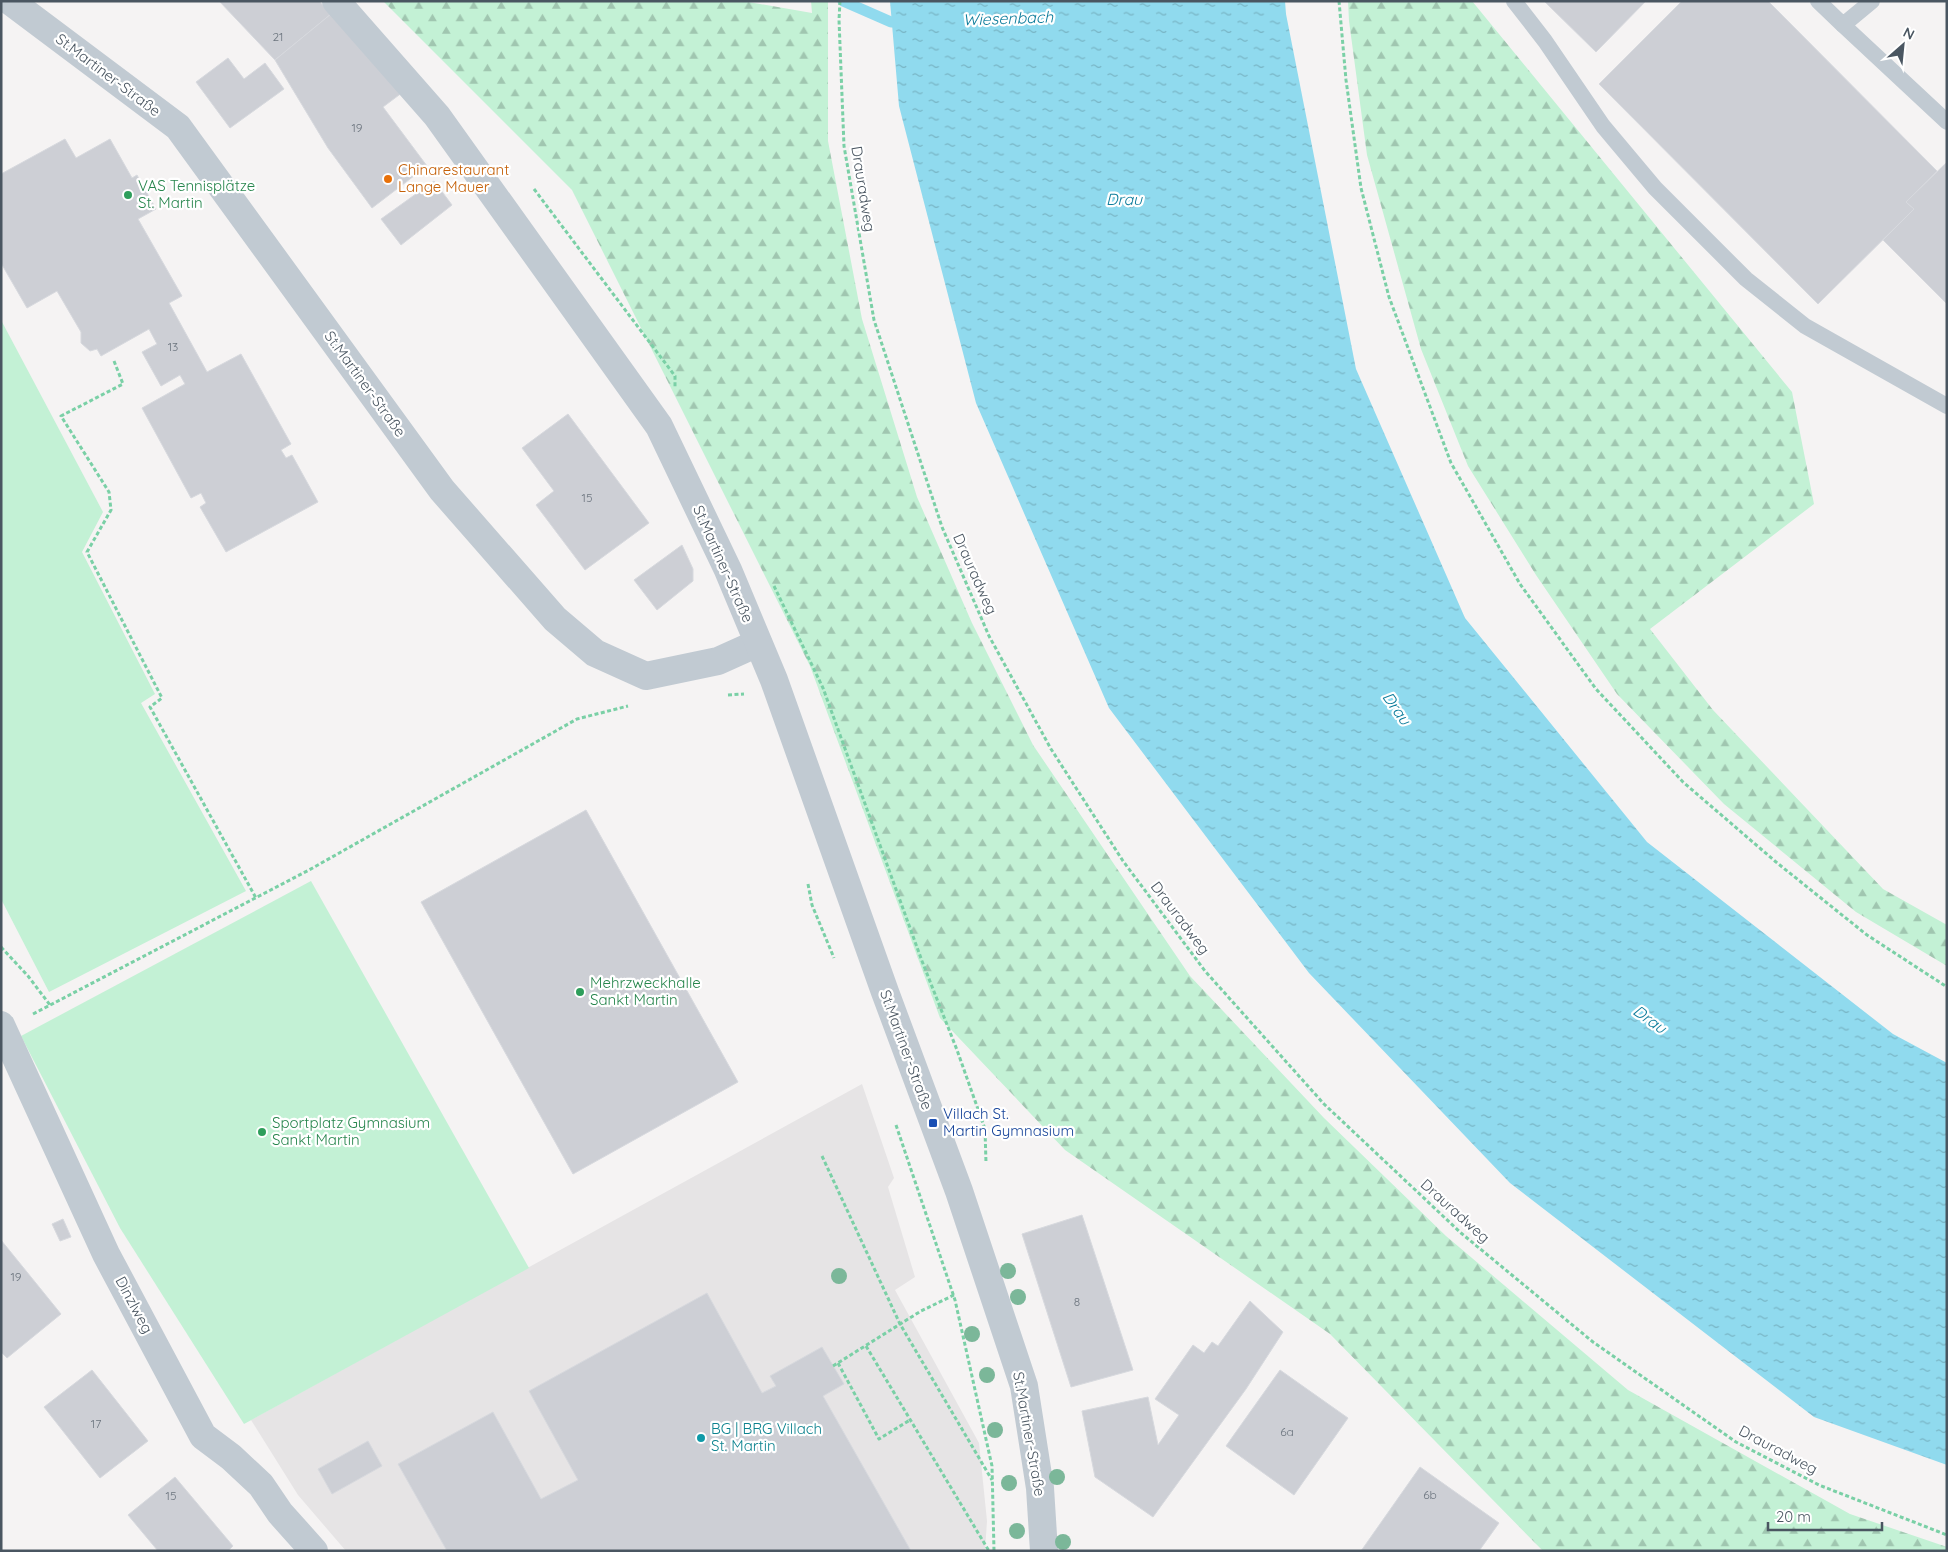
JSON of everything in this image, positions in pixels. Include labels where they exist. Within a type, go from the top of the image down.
[{"type":"street","name":"St.Martiner-Straße","points":[[10,1],[178,127],[442,490],[556,619],[595,653],[646,676],[718,662],[758,643]]},
{"type":"street","name":"St.Martiner-Straße","points":[[336,1],[437,116],[659,426],[728,570],[774,680],[885,992],[959,1191],[1024,1386],[1040,1488],[1044,1551]]},
{"type":"street","name":"Dinzlweg","points":[[2,1028],[106,1254],[203,1436],[231,1457],[261,1485],[280,1513],[314,1551]]},
{"type":"lane","points":[[1514,1],[1545,41],[1603,126],[1655,188],[1746,279],[1805,326],[1947,406]]},
{"type":"lane","points":[[1818,1],[1947,122]]},
{"type":"lane","points":[[1843,26],[1872,1]]},
{"type":"path","name":"Drauradweg","points":[[840,1],[839,20],[844,146],[874,320],[942,528],[989,636],[1051,749],[1123,861],[1205,971],[1324,1104],[1460,1233],[1592,1342],[1736,1442],[1819,1484],[1947,1536]]},
{"type":"path","points":[[1339,1],[1346,80],[1361,188],[1389,297],[1451,462],[1520,584],[1596,689],[1684,782],[1776,862],[1867,935],[1947,988]]},
{"type":"path","points":[[114,361],[123,384],[61,416],[109,492],[111,510],[87,552],[162,698],[150,706],[256,898]]},
{"type":"path","points":[[724,695],[744,694]]},
{"type":"path","points":[[2,1028],[50,1006],[256,898],[578,719],[632,706]]},
{"type":"path","points":[[807,877],[812,905],[835,959]]},
{"type":"path","points":[[1,947],[28,976],[50,1006]]},
{"type":"path","points":[[892,1116],[954,1295],[992,1466],[994,1551]]},
{"type":"path","points":[[822,1156],[900,1324],[993,1482]]},
{"type":"path","points":[[833,1366],[900,1324],[954,1295]]},
{"type":"path","points":[[866,1346],[989,1551]]},
{"type":"path","points":[[838,1363],[879,1439],[910,1420]]},
{"type":"shaded area","points":[[862,1084],[894,1178],[888,1187],[915,1277],[895,1290],[979,1443],[987,1521],[985,1551],[346,1551],[298,1495],[251,1420]]},
{"type":"green space","points":[[383,1],[743,1],[812,13],[811,1],[828,1],[828,141],[862,319],[917,497],[972,623],[1033,745],[1190,976],[1324,1118],[1446,1236],[1628,1390],[1850,1514],[1947,1547],[1947,1551],[1543,1551],[1330,1334],[1065,1150],[940,1018],[810,666],[572,190]]},
{"type":"green space","points":[[1348,1],[1472,1],[1792,392],[1814,504],[1650,629],[1713,710],[1883,889],[1947,925],[1947,966],[1856,912],[1724,804],[1617,694],[1536,575],[1468,466],[1421,349],[1367,155]]},
{"type":"green space","points":[[1,320],[103,512],[82,552],[155,694],[141,703],[246,891],[49,992],[1,899]]},
{"type":"green space","name":"Sportplatz Gymnasium Sankt Martin","points":[[311,881],[529,1268],[244,1424],[120,1228],[21,1036]]},
{"type":"water","name":"Drau","points":[[890,1],[1285,1],[1356,369],[1465,618],[1647,842],[1893,1034],[1947,1063],[1947,1465],[1814,1417],[1510,1183],[1309,973],[1109,708],[976,403],[899,106]]},
{"type":"building","points":[[219,1],[319,1],[331,14],[275,60]]},
{"type":"building","points":[[1544,1],[1646,1],[1596,52]]},
{"type":"building","points":[[1682,1],[1768,1],[1937,171],[1906,202],[1914,209],[1818,304],[1599,84]]},
{"type":"building","points":[[331,14],[403,92],[383,107],[427,166],[372,208],[328,148],[275,60]]},
{"type":"building","points":[[228,58],[244,79],[265,63],[284,89],[230,128],[196,82]]},
{"type":"building","points":[[65,139],[76,158],[110,139],[132,178],[137,175],[156,209],[138,219],[182,296],[169,303],[207,372],[241,354],[291,444],[281,450],[286,458],[292,455],[318,502],[226,552],[200,507],[206,503],[201,493],[191,498],[142,408],[185,384],[180,375],[161,386],[142,352],[157,344],[149,329],[101,356],[97,349],[90,351],[81,343],[81,332],[57,291],[27,308],[1,263],[1,174]]},
{"type":"building","points":[[1947,162],[1947,304],[1883,240],[1914,209],[1906,202]]},
{"type":"building","points":[[434,181],[452,205],[401,245],[381,219]]},
{"type":"building","points":[[568,414],[649,523],[585,570],[536,505],[554,491],[522,448]]},
{"type":"building","points":[[682,545],[693,569],[693,581],[657,610],[634,580]]},
{"type":"building","name":"Mehrzweckhalle Sankt Martin","points":[[586,810],[738,1082],[573,1174],[421,902]]},
{"type":"building","points":[[1082,1215],[1133,1370],[1071,1387],[1022,1234]]},
{"type":"building","points":[[63,1219],[71,1237],[60,1241],[52,1224]]},
{"type":"building","points":[[1,1240],[61,1314],[7,1358],[1,1352]]},
{"type":"building","name":"BG | BRG Villach St. Martin","points":[[707,1293],[762,1393],[776,1386],[770,1376],[822,1347],[844,1384],[823,1396],[911,1551],[447,1551],[398,1464],[493,1412],[541,1499],[578,1480],[529,1391]]},
{"type":"building","points":[[1250,1301],[1283,1332],[1246,1389],[1153,1517],[1095,1477],[1082,1411],[1148,1397],[1158,1445],[1179,1415],[1155,1399],[1193,1345],[1204,1353],[1212,1342],[1218,1346]]},
{"type":"building","points":[[92,1370],[148,1441],[100,1478],[44,1407]]},
{"type":"building","points":[[1280,1370],[1348,1418],[1294,1495],[1226,1446]]},
{"type":"building","points":[[368,1441],[382,1466],[332,1494],[318,1469]]},
{"type":"building","points":[[1420,1467],[1499,1523],[1479,1551],[1361,1551]]},
{"type":"building","points":[[175,1477],[233,1546],[228,1551],[158,1551],[128,1515]]},
{"type":"waterway","name":"Wiesenbach","points":[[843,1],[891,22],[905,22]]},
{"type":"place","name":"Chinarestaurant Lange Mauer","points":[[388,179]]},
{"type":"place","name":"VAS Tennisplätze St. Martin","points":[[128,195]]},
{"type":"place","name":"Mehrzweckhalle Sankt Martin","points":[[580,992]]},
{"type":"place","name":"Villach St. Martin Gymnasium","points":[[933,1123]]},
{"type":"place","name":"Sportplatz Gymnasium Sankt Martin","points":[[262,1132]]},
{"type":"place","name":"BG | BRG Villach St. Martin","points":[[701,1438]]}]
